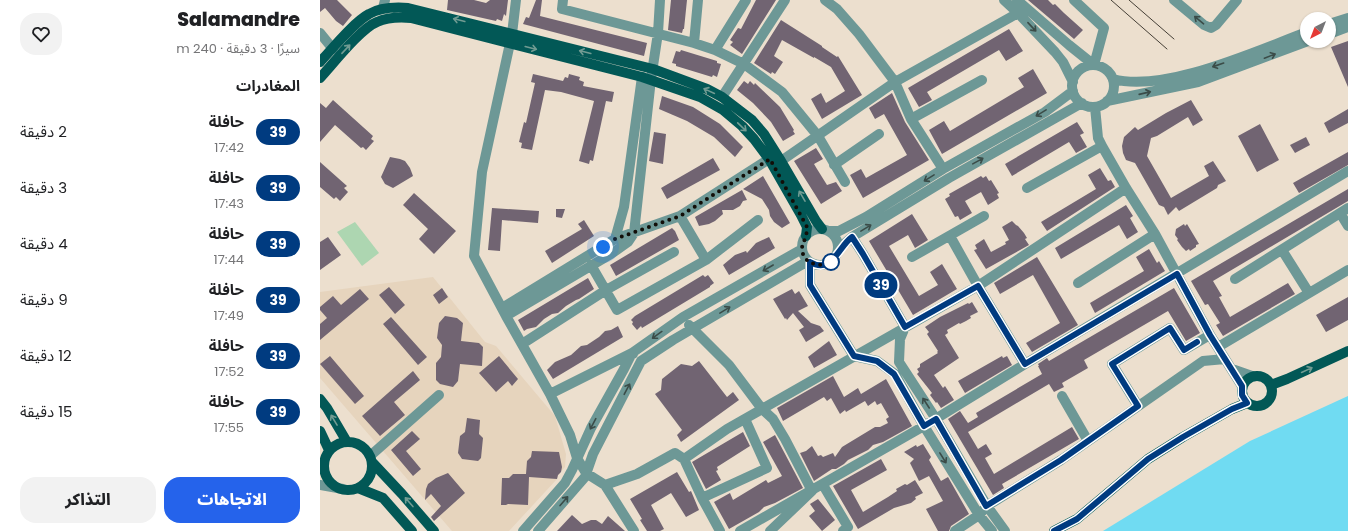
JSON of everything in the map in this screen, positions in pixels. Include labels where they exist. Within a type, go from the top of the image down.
[{"type":"main road","points":[[320,62],[358,23],[368,14],[384,4],[408,8],[511,39],[707,89],[736,107],[752,120],[764,134],[782,161],[816,221],[825,230]]},
{"type":"main road","points":[[320,78],[363,32],[376,22],[394,17],[411,18],[511,39]]},
{"type":"main road","points":[[649,75],[700,97],[723,110],[742,126],[770,159],[807,227],[806,236]]},
{"type":"main road","points":[[1271,385],[1348,351]]},
{"type":"main road","points":[[1252,376],[1261,376],[1271,385],[1272,395],[1266,403],[1256,406],[1247,403],[1242,395],[1242,386],[1244,382],[1252,376]]},
{"type":"main road","points":[[320,399],[347,442]]},
{"type":"main road","points":[[1054,531],[1077,519],[1148,459],[1232,409],[1247,403]]},
{"type":"main road","points":[[320,431],[330,450]]},
{"type":"main road","points":[[371,459],[372,470],[369,477],[364,484],[358,488],[350,490],[335,486],[329,481],[322,467],[325,457],[334,446],[347,442],[354,442],[361,445],[371,459],[434,531]]},
{"type":"main road","points":[[358,488],[383,498],[412,531]]},
{"type":"street","points":[[516,0],[511,39],[482,172],[474,256],[550,394],[570,435],[577,458],[586,473],[605,485],[633,531]]},
{"type":"street","points":[[563,0],[562,9],[694,43],[715,50],[744,64],[782,92],[818,136],[845,182]]},
{"type":"street","points":[[615,239],[624,206],[658,33],[660,0]]},
{"type":"street","points":[[694,43],[698,0]]},
{"type":"street","points":[[715,50],[746,0]]},
{"type":"street","points":[[722,97],[785,0]]},
{"type":"street","points":[[825,0],[837,10],[859,34],[895,82],[911,119],[943,169]]},
{"type":"street","points":[[1004,0],[1018,12],[1063,62],[1073,86],[1075,96],[1082,103],[1095,107],[1102,105],[1111,96],[1114,90],[1113,79],[1107,70],[1101,66],[1087,66],[1080,70],[1076,75],[1073,86],[1045,112],[943,169],[866,217],[839,231],[816,230],[806,236],[803,242],[802,249],[804,255],[809,261],[819,266],[825,265],[835,258],[843,245],[852,237],[949,178],[1082,103]]},
{"type":"street","points":[[1017,0],[1094,65]]},
{"type":"street","points":[[1074,0],[1104,28],[1094,65]]},
{"type":"street","points":[[1174,0],[1204,25],[1211,28],[1216,25],[1237,0]]},
{"type":"street","points":[[782,161],[895,82],[1018,12]]},
{"type":"street","points":[[1336,22],[1348,18]]},
{"type":"street","points":[[1336,31],[1348,27]]},
{"type":"street","points":[[320,33],[333,49]]},
{"type":"street","points":[[1113,79],[1134,82],[1149,82],[1194,73],[1300,35]]},
{"type":"street","points":[[1107,101],[1198,82],[1300,44]]},
{"type":"street","points":[[504,312],[611,254],[628,242],[634,233],[649,75]]},
{"type":"street","points":[[911,119],[982,80]]},
{"type":"street","points":[[1095,107],[1098,138],[1102,146],[1155,234],[1210,335],[1242,386]]},
{"type":"street","points":[[834,165],[879,134]]},
{"type":"street","points":[[1028,188],[1102,146]]},
{"type":"street","points":[[504,312],[615,239],[680,216],[770,159]]},
{"type":"street","points":[[740,531],[823,485],[936,419],[1025,364],[1348,171]]},
{"type":"street","points":[[684,459],[727,429],[978,286],[1126,188]]},
{"type":"street","points":[[1235,279],[1344,210],[1348,226]]},
{"type":"street","points":[[680,216],[706,260]]},
{"type":"street","points":[[912,257],[984,216]]},
{"type":"street","points":[[591,265],[617,310],[706,260],[758,220]]},
{"type":"street","points":[[825,230],[834,235],[837,240],[838,253]]},
{"type":"street","points":[[1078,283],[1155,234]]},
{"type":"street","points":[[950,236],[1025,364]]},
{"type":"street","points":[[852,237],[905,327]]},
{"type":"street","points":[[550,394],[632,353],[683,317],[802,249]]},
{"type":"street","points":[[1282,250],[1309,293]]},
{"type":"street","points":[[522,344],[606,290],[674,252]]},
{"type":"street","points":[[538,531],[585,477],[593,454],[641,361],[673,340],[809,261]]},
{"type":"street","points":[[809,261],[810,285],[854,356],[877,361],[894,374],[979,516],[992,531]]},
{"type":"street","points":[[1218,347],[1348,270]]},
{"type":"street","points":[[683,317],[692,330],[729,365],[762,409],[773,419],[812,491]]},
{"type":"street","points":[[905,327],[900,340],[899,362],[936,419],[986,506],[1005,531]]},
{"type":"street","points":[[1138,406],[1112,364],[1170,328],[1184,350],[1210,335]]},
{"type":"street","points":[[632,353],[641,361]]},
{"type":"street","points":[[523,531],[565,483],[591,428],[632,353]]},
{"type":"street","points":[[955,531],[979,516],[986,506],[1061,460],[1203,361],[1225,359]]},
{"type":"street","points":[[1232,369],[1252,376]]},
{"type":"street","points":[[371,459],[439,395]]},
{"type":"street","points":[[1062,396],[1088,441]]},
{"type":"street","points":[[702,498],[768,468],[745,419]]},
{"type":"street","points":[[605,485],[637,474],[675,452],[684,459],[702,498],[720,531]]},
{"type":"street","points":[[823,485],[848,527],[843,531]]},
{"type":"street","points":[[320,486],[343,489]]},
{"type":"street","points":[[770,531],[812,491]]},
{"type":"shaded area","points":[[433,277],[485,342],[496,346],[555,416],[566,454],[565,467],[558,475],[557,479],[509,531],[452,531],[320,378],[320,292]]},
{"type":"green space","points":[[355,222],[379,253],[362,266],[337,232]]},
{"type":"water","points":[[1348,396],[1348,531],[1103,531],[1250,441]]},
{"type":"building","points":[[320,0],[337,0],[352,15],[343,26],[336,21],[325,8],[320,12]]},
{"type":"building","points":[[448,0],[474,0],[486,3],[490,0],[508,0],[506,16],[504,14],[502,21],[497,19],[496,21],[447,10]]},
{"type":"building","points":[[536,0],[542,0],[540,16],[647,43],[644,56],[523,24],[526,17],[529,18]]},
{"type":"building","points":[[671,0],[687,0],[684,29],[682,33],[668,30]]},
{"type":"building","points":[[756,0],[776,0],[742,54],[730,45],[733,42],[730,40],[738,28],[741,29]]},
{"type":"building","points":[[1028,0],[1048,0],[1053,5],[1055,4],[1083,30],[1074,39]]},
{"type":"building","points":[[781,20],[837,57],[838,56],[862,95],[822,119],[811,99],[821,93],[826,103],[845,91],[831,67],[782,40],[774,56],[783,62],[775,74],[772,72],[771,74],[754,63]]},
{"type":"building","points":[[1009,29],[1023,51],[1006,61],[999,50],[927,92],[932,100],[919,107],[908,88]]},
{"type":"building","points":[[1348,41],[1348,87],[1331,48],[1336,48],[1336,45]]},
{"type":"building","points":[[681,50],[717,61],[717,63],[721,64],[717,77],[713,75],[712,77],[676,66],[676,64],[672,63],[676,51],[680,52]]},
{"type":"building","points":[[1033,69],[1047,93],[942,154],[929,130],[944,121],[950,131],[1024,87],[1018,78]]},
{"type":"building","points":[[533,74],[563,81],[565,77],[568,78],[569,74],[580,77],[579,80],[584,82],[583,86],[614,92],[612,102],[606,101],[593,161],[590,160],[589,164],[579,161],[594,101],[561,92],[545,90],[532,150],[521,148],[522,143],[519,142],[524,122],[526,123],[535,83],[531,82]]},
{"type":"building","points":[[744,81],[748,84],[750,81],[754,85],[755,83],[780,107],[795,134],[783,141],[771,122],[753,103],[737,90]]},
{"type":"building","points":[[892,93],[905,122],[929,160],[863,198],[850,175],[861,169],[866,178],[907,155],[884,114],[875,119],[869,108]]},
{"type":"building","points":[[662,96],[693,107],[720,124],[743,147],[735,157],[714,137],[687,121],[659,109]]},
{"type":"building","points":[[333,100],[373,136],[371,139],[374,141],[366,150],[363,147],[361,148],[335,125],[320,142],[320,103],[326,108]]},
{"type":"building","points":[[1191,100],[1203,120],[1193,126],[1188,117],[1157,136],[1151,138],[1147,156],[1171,198],[1209,176],[1204,166],[1213,161],[1226,181],[1179,211],[1176,207],[1168,215],[1164,207],[1159,205],[1135,163],[1126,160],[1122,146],[1124,137],[1135,127],[1138,130]]},
{"type":"building","points":[[1348,109],[1348,123],[1329,133],[1324,123]]},
{"type":"building","points":[[1077,122],[1084,133],[1080,135],[1087,147],[1076,153],[1069,142],[1012,176],[1005,164]]},
{"type":"building","points":[[1260,124],[1279,160],[1257,172],[1238,136]]},
{"type":"building","points":[[654,132],[666,134],[663,164],[649,161]]},
{"type":"building","points":[[1306,137],[1310,145],[1295,153],[1290,145]]},
{"type":"building","points":[[816,148],[823,159],[814,164],[817,169],[827,185],[836,182],[842,191],[821,204],[794,161]]},
{"type":"building","points":[[1348,152],[1348,165],[1299,193],[1293,183]]},
{"type":"building","points":[[390,157],[405,161],[413,176],[393,188],[385,184],[381,177]]},
{"type":"building","points":[[713,158],[720,170],[667,199],[661,188]]},
{"type":"building","points":[[320,162],[347,186],[344,188],[348,192],[340,201],[336,197],[334,199],[320,187]]},
{"type":"building","points":[[1100,168],[1108,181],[1111,180],[1115,187],[1047,231],[1041,222],[1096,189],[1088,175]]},
{"type":"building","points":[[763,176],[790,223],[782,228],[774,222],[762,199],[743,189]]},
{"type":"building","points":[[981,176],[983,178],[986,176],[989,181],[991,180],[999,193],[997,194],[999,198],[988,205],[981,192],[965,201],[972,213],[960,220],[958,216],[955,217],[945,199],[950,196],[949,194]]},
{"type":"building","points":[[1348,189],[1348,201],[1213,281],[1222,296],[1219,297],[1230,317],[1288,283],[1295,294],[1223,336],[1216,325],[1220,323],[1208,304],[1205,305],[1191,281]]},
{"type":"building","points":[[742,190],[747,200],[743,201],[740,206],[733,210],[722,210],[723,214],[715,221],[699,226],[695,217]]},
{"type":"building","points":[[414,193],[456,231],[434,254],[419,239],[428,229],[403,205]]},
{"type":"building","points":[[1126,205],[1133,216],[1130,218],[1138,232],[1127,239],[1119,225],[1061,259],[1055,248]]},
{"type":"building","points":[[492,208],[539,211],[538,223],[502,220],[500,251],[488,250]]},
{"type":"building","points":[[556,209],[565,209],[562,218],[556,217]]},
{"type":"building","points":[[912,214],[928,240],[915,248],[908,235],[889,246],[919,296],[938,285],[930,272],[942,264],[957,289],[913,315],[869,241]]},
{"type":"building","points":[[584,220],[594,236],[552,263],[545,251],[582,229],[578,224]]},
{"type":"building","points":[[1012,221],[1024,233],[1027,238],[1025,239],[1029,245],[986,269],[974,250],[977,249],[975,245],[984,239],[991,252],[1006,244],[1005,242],[1009,240],[1002,227]]},
{"type":"building","points":[[1184,224],[1185,226],[1187,224],[1199,244],[1190,251],[1189,249],[1186,251],[1182,247],[1175,235],[1176,229]]},
{"type":"building","points":[[672,228],[679,240],[616,276],[610,265]]},
{"type":"building","points":[[328,237],[341,255],[320,270],[320,242]]},
{"type":"building","points":[[769,237],[775,248],[729,275],[723,265],[735,255],[746,251],[747,253],[756,243]]},
{"type":"building","points":[[1149,249],[1157,263],[1159,261],[1165,271],[1095,313],[1090,303],[1144,271],[1136,257]]},
{"type":"building","points":[[1037,257],[1078,325],[1032,352],[1026,343],[1060,323],[1033,275],[1000,294],[994,283]]},
{"type":"building","points":[[703,275],[705,277],[708,275],[714,283],[710,287],[642,328],[641,326],[637,330],[632,324],[633,322],[631,320],[635,316]]},
{"type":"building","points":[[588,278],[594,289],[566,306],[558,313],[552,314],[544,319],[536,327],[524,331],[518,320]]},
{"type":"building","points":[[389,287],[405,305],[395,314],[379,295]]},
{"type":"building","points":[[442,288],[448,297],[439,304],[433,295]]},
{"type":"building","points":[[1174,288],[1200,333],[1186,341],[1168,311],[1084,360],[1088,368],[1062,383],[1064,387],[1054,392],[1049,384],[968,432],[978,449],[986,444],[992,454],[985,458],[994,474],[1072,427],[1079,439],[1002,484],[1004,488],[993,495],[948,419],[960,411],[968,423],[978,417],[976,413],[1042,374],[1038,364],[1047,358],[1049,361]]},
{"type":"building","points":[[360,289],[369,299],[320,340],[320,324],[327,318],[320,310],[320,307],[333,296],[341,305]]},
{"type":"building","points":[[792,289],[795,294],[799,291],[808,306],[798,311],[811,323],[820,326],[824,331],[806,342],[799,330],[804,327],[793,313],[787,320],[786,318],[785,319],[773,299]]},
{"type":"building","points":[[1348,297],[1348,320],[1326,332],[1316,315]]},
{"type":"building","points":[[972,302],[978,312],[970,316],[971,318],[966,321],[947,330],[948,333],[945,335],[959,358],[934,375],[943,388],[945,386],[954,400],[941,408],[930,395],[932,393],[917,374],[919,372],[917,369],[920,367],[920,364],[938,353],[927,334],[929,332],[925,327],[940,317]]},
{"type":"building","points":[[445,316],[457,318],[463,323],[461,341],[479,343],[483,347],[482,366],[460,364],[458,381],[453,387],[440,384],[436,380],[436,363],[441,357],[442,345],[437,338],[439,323]]},
{"type":"building","points":[[391,317],[427,357],[418,365],[383,324]]},
{"type":"building","points":[[618,326],[623,337],[553,379],[547,370],[555,362],[571,355],[581,346],[587,345],[605,331],[611,330]]},
{"type":"building","points":[[829,341],[837,355],[814,368],[808,357]]},
{"type":"building","points":[[330,356],[364,396],[355,404],[320,364]]},
{"type":"building","points":[[499,356],[518,379],[512,386],[508,381],[496,392],[479,373]]},
{"type":"building","points":[[1002,356],[1003,358],[1007,356],[1012,365],[965,393],[958,381]]},
{"type":"building","points":[[699,361],[727,397],[733,392],[739,400],[681,442],[677,435],[682,430],[655,394],[661,390],[662,379],[681,364],[692,366]]},
{"type":"building","points":[[413,371],[420,380],[394,402],[405,415],[380,436],[362,416]]},
{"type":"building","points":[[833,376],[844,397],[858,388],[861,394],[886,379],[912,426],[883,442],[873,445],[868,450],[848,460],[836,469],[832,469],[814,481],[800,453],[806,451],[812,446],[818,456],[821,455],[823,457],[833,453],[835,457],[842,447],[875,427],[880,427],[888,423],[886,419],[889,417],[881,403],[877,405],[875,401],[868,406],[865,401],[846,412],[845,410],[840,414],[831,398],[827,401],[824,397],[783,421],[777,408]]},
{"type":"building","points":[[467,418],[480,420],[479,434],[483,438],[481,458],[478,461],[462,459],[458,453],[460,436],[465,432]]},
{"type":"building","points":[[412,431],[420,439],[406,451],[421,469],[413,476],[391,450]]},
{"type":"building","points":[[743,432],[750,446],[717,467],[718,470],[716,471],[721,480],[706,489],[692,462]]},
{"type":"building","points":[[775,435],[803,488],[775,503],[764,507],[759,512],[729,529],[714,502],[730,493],[733,500],[766,480],[768,483],[782,476],[763,442]]},
{"type":"building","points":[[923,444],[931,457],[929,460],[941,481],[948,477],[969,514],[951,526],[949,531],[938,531],[926,509],[943,501],[929,476],[919,481],[910,463],[914,459],[904,452],[916,445],[917,447]]},
{"type":"building","points":[[532,451],[559,452],[562,467],[557,479],[529,477],[528,505],[501,505],[502,478],[509,478],[513,474],[526,474],[527,461],[531,457]]},
{"type":"building","points":[[881,459],[887,470],[851,490],[863,512],[897,491],[896,489],[915,480],[923,493],[915,497],[916,499],[911,503],[894,508],[858,529],[833,486]]},
{"type":"building","points":[[677,472],[689,492],[691,491],[699,510],[686,517],[671,493],[651,505],[664,529],[660,531],[647,531],[640,520],[642,519],[630,499]]},
{"type":"building","points":[[448,473],[465,493],[434,521],[431,517],[441,506],[431,494],[425,500],[426,489],[428,484],[436,478]]},
{"type":"building","points":[[818,499],[835,520],[822,531],[809,516],[815,511],[810,504]]},
{"type":"building","points":[[572,515],[582,524],[591,520],[596,520],[602,524],[608,516],[625,531],[557,531]]},
{"type":"tram line","points":[[1111,0],[1167,49]]},
{"type":"tram line","points":[[1129,0],[1174,39]]},
{"type":"bus line","name":"39","points":[[1054,531],[1077,519],[1148,459],[1232,409],[1247,403],[1242,395],[1242,386],[1210,335],[1177,274],[1025,364],[978,286],[905,327],[852,237],[847,240],[835,258],[825,265],[819,266],[810,262],[810,285],[854,356],[877,361],[894,374],[924,426],[936,419],[986,506],[1061,460],[1138,406],[1112,364],[1170,328],[1184,350],[1197,342]]},
{"type":"route","points":[[603,247],[615,239],[680,216],[770,159],[807,227],[802,249],[804,255],[808,261],[819,266],[831,262]]}]
